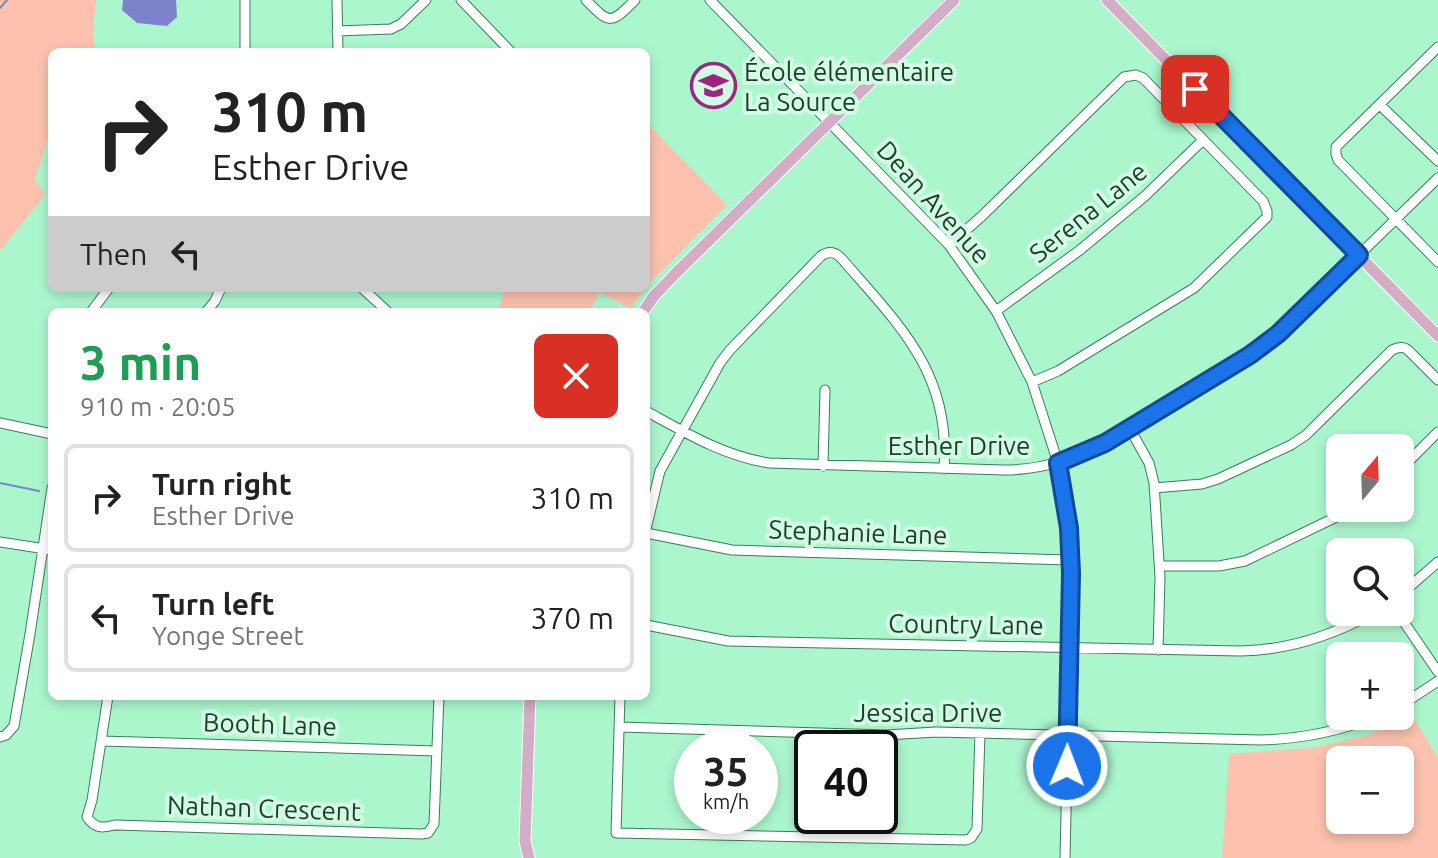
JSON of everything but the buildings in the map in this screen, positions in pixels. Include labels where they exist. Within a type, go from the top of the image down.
[{"type":"main road","points":[[646,308],[676,273],[954,0]]},
{"type":"main road","points":[[1107,0],[1438,336]]},
{"type":"main road","points":[[529,858],[525,841],[530,700]]},
{"type":"main road","points":[[519,858],[525,841]]},
{"type":"street","points":[[245,0],[245,48]]},
{"type":"street","points":[[337,0],[338,48]]},
{"type":"street","points":[[337,31],[391,29],[401,24],[426,0]]},
{"type":"street","points":[[461,0],[504,48]]},
{"type":"street","points":[[586,0],[600,15],[610,19],[619,16],[635,0]]},
{"type":"street","name":"Dean Avenue","points":[[710,0],[949,245],[996,311],[1032,382],[1058,463],[1067,512],[1070,648],[1065,858]]},
{"type":"street","points":[[1436,54],[1336,147],[1336,154],[1338,160],[1438,262]]},
{"type":"street","points":[[949,245],[1124,77],[1133,74],[1143,78],[1263,201],[1267,217],[1194,288],[1058,371],[1032,382]]},
{"type":"street","points":[[1380,105],[1438,161]]},
{"type":"street","name":"Serena Lane","points":[[996,311],[1080,250],[1145,196],[1203,140]]},
{"type":"street","name":"Esther Drive","points":[[650,413],[716,448],[748,459],[781,464],[1018,470],[1058,463],[1094,449],[1130,429],[1266,343],[1438,178]]},
{"type":"street","name":"Stephanie Lane","points":[[650,512],[658,475],[727,353],[821,256],[831,253],[842,259],[901,327],[923,362],[941,414],[944,469]]},
{"type":"street","points":[[366,292],[384,308]]},
{"type":"street","points":[[1154,488],[1202,484],[1218,479],[1291,445],[1306,435],[1397,348],[1408,350],[1438,380]]},
{"type":"street","points":[[823,466],[825,390]]},
{"type":"street","points":[[0,423],[48,433]]},
{"type":"street","points":[[1130,429],[1150,466],[1154,488],[1160,566],[1158,650]]},
{"type":"street","points":[[1414,456],[1438,432]]},
{"type":"street","points":[[1160,566],[1219,566],[1245,561],[1326,522]]},
{"type":"street","name":"Stephanie Lane","points":[[650,532],[737,551],[1070,560]]},
{"type":"street","points":[[0,542],[47,550],[14,726],[0,737]]},
{"type":"street","points":[[1414,583],[1438,562]]},
{"type":"street","name":"Country Lane","points":[[650,626],[728,641],[1251,651],[1283,647],[1346,626]]},
{"type":"street","points":[[1407,626],[1438,672]]},
{"type":"street","points":[[1414,697],[1438,681]]},
{"type":"street","name":"Nathan Crescent","points":[[107,700],[87,817],[99,828],[115,825],[428,833],[433,829],[435,817],[439,700]]},
{"type":"street","points":[[620,700],[616,833],[961,841],[971,838],[977,829],[980,733]]},
{"type":"street","name":"Jessica Drive","points":[[619,727],[886,735],[936,732],[1272,740],[1336,730]]},
{"type":"street","name":"Booth Lane","points":[[101,741],[437,751]]},
{"type":"shaded area","points":[[0,0],[96,0],[95,48],[48,48],[48,138],[35,179],[45,195],[0,251]]},
{"type":"shaded area","points":[[650,126],[727,205],[650,283]]},
{"type":"shaded area","points":[[504,292],[600,292],[591,308],[499,308]]},
{"type":"shaded area","points":[[600,292],[643,292],[628,308]]},
{"type":"shaded area","points":[[1414,718],[1438,758],[1438,858],[1222,858],[1229,754],[1316,747],[1379,730],[1414,730]]},
{"type":"water","points":[[123,0],[176,0],[177,17],[167,26],[137,23],[122,10]]},
{"type":"waterway","points":[[0,8],[7,0]]},
{"type":"waterway","points":[[0,483],[39,491]]},
{"type":"place","name":"École élémentaire La Source","points":[[713,86]]},
{"type":"route","points":[[1067,766],[1071,574],[1069,528],[1058,463],[1105,443],[1250,355],[1278,334],[1359,255],[1195,89]]}]
